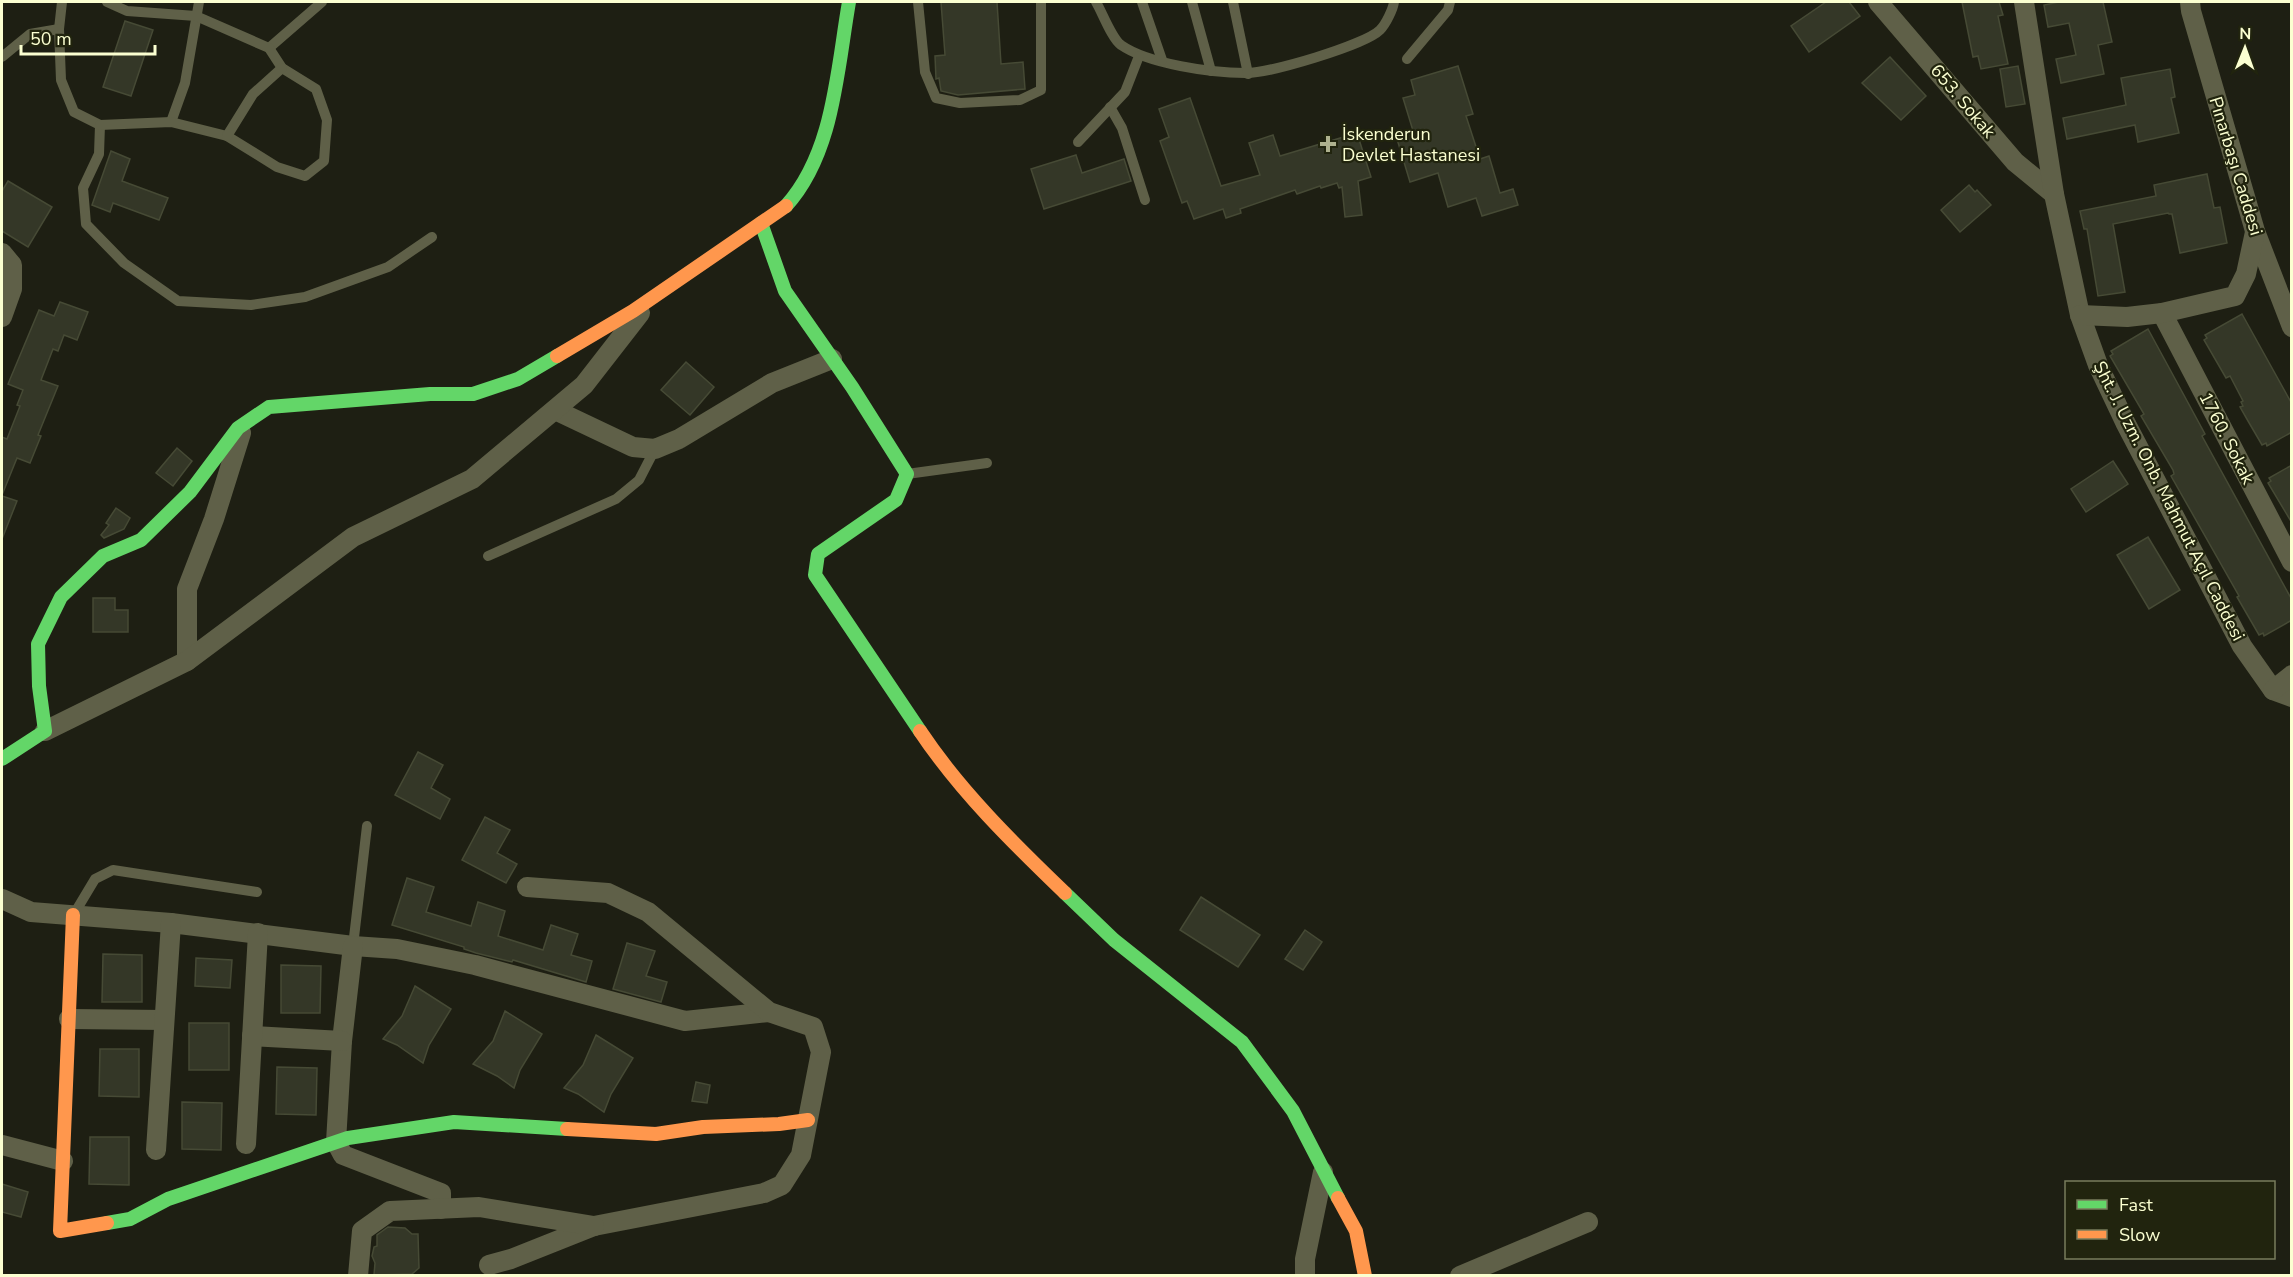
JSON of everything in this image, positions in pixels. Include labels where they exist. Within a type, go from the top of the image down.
[{"type":"street","points":[[45,731],[39,686],[38,644],[61,597],[104,556],[141,540],[190,492],[238,428],[269,407],[343,403],[430,394],[473,394],[519,379],[650,299],[787,206],[809,173],[828,122],[849,2]]},
{"type":"street","name":"653. Sokak","points":[[1878,2],[2015,162],[2054,194]]},
{"type":"street","name":"Şht. J. Uzm. Onb. Mahmut Açıl Caddesi","points":[[2024,2],[2054,194],[2080,315],[2098,365],[2125,422],[2242,646],[2272,690]]},
{"type":"street","name":"Pınarbaşı Caddesi","points":[[2194,5],[2255,231],[2292,327]]},
{"type":"street","points":[[761,223],[785,291],[892,447],[907,474],[896,500],[818,554],[815,575],[943,765],[1035,864],[1114,940],[1242,1042],[1293,1110],[1323,1172],[1356,1231],[1365,1275]]},
{"type":"street","points":[[2080,315],[2127,317],[2162,313],[2235,296],[2246,274],[2255,231]]},
{"type":"street","points":[[2,253],[12,265],[12,290],[2,317]]},
{"type":"street","points":[[2,759],[45,731],[188,661],[353,537],[472,478],[584,385],[650,299]]},
{"type":"street","name":"1760. Sokak","points":[[2162,313],[2292,562]]},
{"type":"street","points":[[555,410],[633,447],[655,449],[679,439],[772,383],[832,359]]},
{"type":"street","points":[[188,661],[187,589],[214,519],[244,424]]},
{"type":"street","points":[[2272,690],[2292,675]]},
{"type":"street","points":[[2272,690],[2292,697]]},
{"type":"street","points":[[489,1265],[594,1226],[764,1192],[782,1185],[801,1155],[821,1052],[813,1027],[769,1012],[648,912],[608,893],[527,887]]},
{"type":"street","points":[[2,898],[31,912],[171,923],[353,946],[397,949],[475,965],[685,1021],[769,1012]]},
{"type":"street","points":[[73,915],[60,1231],[130,1219],[168,1199],[348,1138],[454,1122],[656,1134],[703,1127],[779,1124],[808,1120]]},
{"type":"street","points":[[156,1149],[171,923]]},
{"type":"street","points":[[246,1144],[258,933]]},
{"type":"street","points":[[353,946],[342,1041],[336,1142],[343,1155],[441,1192],[441,1209]]},
{"type":"street","points":[[69,1019],[164,1020]]},
{"type":"street","points":[[252,1036],[342,1041]]},
{"type":"street","points":[[2,1145],[63,1161]]},
{"type":"street","points":[[1305,1275],[1305,1259],[1323,1172]]},
{"type":"street","points":[[358,1275],[362,1231],[390,1211],[479,1208],[594,1226]]},
{"type":"street","points":[[1460,1275],[1588,1222]]},
{"type":"lane","points":[[62,2],[59,29],[62,80],[74,112],[100,125],[171,122],[227,136],[277,167],[305,176],[324,161],[327,120],[316,89],[282,68],[269,48],[196,16],[127,11],[107,2]]},
{"type":"lane","points":[[171,122],[185,83],[199,2]]},
{"type":"lane","points":[[269,48],[322,2]]},
{"type":"lane","points":[[918,2],[925,72],[936,98],[960,103],[1020,100],[1041,90],[1041,2]]},
{"type":"lane","points":[[1096,2],[1118,44],[1139,56],[1211,71],[1248,74],[1304,62],[1366,38],[1380,30],[1394,2]]},
{"type":"lane","points":[[1142,2],[1162,60]]},
{"type":"lane","points":[[1192,2],[1211,71]]},
{"type":"lane","points":[[1233,2],[1248,74]]},
{"type":"lane","points":[[1407,59],[1448,10],[1450,2]]},
{"type":"lane","points":[[2,57],[30,34],[59,29]]},
{"type":"lane","points":[[1078,142],[1125,93],[1139,56]]},
{"type":"lane","points":[[227,136],[253,94],[282,68]]},
{"type":"lane","points":[[1110,107],[1122,128],[1144,200]]},
{"type":"lane","points":[[100,125],[99,154],[83,188],[86,224],[124,263],[178,301],[251,305],[305,297],[388,267],[432,237]]},
{"type":"lane","points":[[488,556],[616,500],[639,480],[655,449]]},
{"type":"lane","points":[[907,474],[987,463]]},
{"type":"lane","points":[[353,946],[367,826]]},
{"type":"lane","points":[[73,915],[95,879],[113,870],[257,892]]},
{"type":"building","points":[[941,2],[997,2],[1001,64],[1023,62],[1025,89],[958,95],[941,91],[939,78],[936,79],[935,56],[945,55]]},
{"type":"building","points":[[1826,2],[1849,2],[1860,16],[1809,52],[1791,26]]},
{"type":"building","points":[[1962,2],[1999,2],[2003,15],[1998,16],[2008,64],[1981,69],[1978,56],[1973,57]]},
{"type":"building","points":[[2059,2],[2103,2],[2112,42],[2098,45],[2104,74],[2061,83],[2056,59],[2076,55],[2069,23],[2048,27],[2044,5]]},
{"type":"building","points":[[125,21],[153,30],[131,96],[103,87]]},
{"type":"building","points":[[1890,57],[1926,96],[1901,120],[1862,83]]},
{"type":"building","points":[[1458,66],[1473,114],[1466,116],[1480,159],[1489,156],[1500,193],[1513,189],[1518,205],[1482,216],[1476,198],[1448,207],[1438,173],[1410,182],[1397,139],[1414,134],[1403,98],[1415,95],[1411,80]]},
{"type":"building","points":[[2018,66],[2025,104],[2006,107],[2000,69]]},
{"type":"building","points":[[2170,69],[2175,97],[2171,98],[2179,133],[2138,142],[2135,125],[2067,139],[2063,118],[2126,105],[2121,78]]},
{"type":"building","points":[[1190,98],[1221,186],[1260,175],[1249,143],[1273,135],[1280,156],[1357,133],[1371,177],[1358,181],[1362,215],[1345,217],[1342,187],[1339,188],[1337,183],[1297,194],[1295,190],[1240,209],[1241,213],[1226,218],[1223,209],[1194,219],[1187,201],[1182,203],[1160,141],[1169,137],[1159,109]]},
{"type":"building","points":[[111,151],[130,159],[122,181],[168,198],[159,220],[113,203],[110,212],[92,205]]},
{"type":"building","points":[[1076,155],[1082,173],[1124,159],[1131,181],[1044,209],[1031,169]]},
{"type":"building","points":[[2207,174],[2214,208],[2220,207],[2227,243],[2180,253],[2172,214],[2168,213],[2113,224],[2125,292],[2098,296],[2087,229],[2084,229],[2080,211],[2156,196],[2154,185]]},
{"type":"building","points":[[8,181],[52,207],[28,247],[2,231],[2,191]]},
{"type":"building","points":[[1969,185],[1991,205],[1960,232],[1941,210]]},
{"type":"building","points":[[60,302],[88,312],[77,340],[64,335],[58,351],[53,349],[41,380],[58,386],[38,435],[41,436],[30,463],[17,458],[2,495],[2,437],[7,439],[20,406],[17,405],[23,390],[8,384],[39,310],[54,316]]},
{"type":"building","points":[[2242,314],[2292,404],[2292,432],[2267,446],[2266,443],[2262,445],[2240,407],[2243,406],[2241,402],[2243,401],[2230,376],[2226,378],[2204,340],[2207,338],[2205,335]]},
{"type":"building","points":[[2148,329],[2205,434],[2202,436],[2292,600],[2292,620],[2264,636],[2263,633],[2259,635],[2237,597],[2239,596],[2171,476],[2174,474],[2173,470],[2141,416],[2144,414],[2110,356],[2113,354],[2111,351]]},
{"type":"building","points":[[686,362],[714,387],[690,415],[661,390]]},
{"type":"building","points":[[177,448],[192,461],[173,486],[156,473]]},
{"type":"building","points":[[2113,461],[2128,484],[2086,512],[2071,489]]},
{"type":"building","points":[[2292,465],[2292,523],[2268,483],[2271,481],[2269,478]]},
{"type":"building","points":[[2,496],[17,501],[2,539]]},
{"type":"building","points":[[116,508],[130,518],[124,529],[104,538],[101,535],[109,525],[106,523]]},
{"type":"building","points":[[2148,537],[2180,590],[2149,609],[2117,555]]},
{"type":"building","points":[[93,598],[115,598],[115,610],[128,610],[128,632],[93,632]]},
{"type":"building","points":[[418,752],[443,765],[431,788],[450,799],[440,819],[395,795]]},
{"type":"building","points":[[485,817],[510,830],[497,853],[517,864],[506,883],[462,860]]},
{"type":"building","points":[[407,878],[434,887],[426,912],[471,926],[478,902],[505,911],[498,936],[543,950],[551,925],[578,934],[571,955],[592,961],[586,982],[513,960],[512,962],[476,953],[464,947],[392,925]]},
{"type":"building","points":[[1201,897],[1260,935],[1238,967],[1180,930]]},
{"type":"building","points":[[1305,930],[1322,942],[1303,970],[1285,959]]},
{"type":"building","points":[[627,943],[655,951],[646,976],[667,982],[661,1002],[613,989]]},
{"type":"building","points":[[103,954],[142,955],[142,1002],[102,1002]]},
{"type":"building","points":[[196,958],[232,960],[230,988],[195,986]]},
{"type":"building","points":[[281,965],[321,966],[320,1013],[281,1013]]},
{"type":"building","points":[[415,986],[451,1009],[429,1045],[423,1063],[397,1045],[383,1039],[402,1016]]},
{"type":"building","points":[[505,1011],[542,1034],[520,1070],[514,1088],[473,1064],[493,1041]]},
{"type":"building","points":[[189,1023],[229,1023],[229,1070],[189,1070]]},
{"type":"building","points":[[596,1035],[633,1058],[611,1094],[604,1112],[578,1094],[564,1088],[583,1065]]},
{"type":"building","points":[[100,1049],[139,1049],[139,1097],[99,1096]]},
{"type":"building","points":[[277,1067],[317,1068],[316,1115],[276,1114]]},
{"type":"building","points":[[696,1082],[710,1085],[707,1103],[692,1101]]},
{"type":"building","points":[[182,1102],[222,1103],[221,1150],[182,1149]]},
{"type":"building","points":[[90,1137],[129,1137],[129,1185],[89,1184]]},
{"type":"building","points":[[2,1184],[28,1192],[21,1217],[2,1212]]},
{"type":"building","points":[[388,1227],[405,1228],[412,1234],[418,1234],[419,1268],[412,1274],[374,1275],[375,1263],[372,1256],[374,1247],[377,1246],[377,1235]]},
{"type":"traffic: fast","points":[[786,206],[802,185],[824,136],[831,110],[849,2]]},
{"type":"traffic: fast","points":[[761,223],[785,291],[852,387],[907,474],[896,500],[818,554],[815,575],[920,731]]},
{"type":"traffic: fast","points":[[2,759],[45,731],[39,686],[38,644],[61,597],[103,556],[141,540],[190,492],[238,428],[269,407],[430,394],[473,394],[518,379],[557,356]]},
{"type":"traffic: fast","points":[[1065,893],[1114,940],[1242,1042],[1293,1111],[1338,1198]]},
{"type":"traffic: fast","points":[[107,1223],[130,1219],[168,1199],[348,1138],[454,1122],[567,1129]]},
{"type":"traffic: slow","points":[[557,356],[633,311],[786,206]]},
{"type":"traffic: slow","points":[[920,731],[952,775],[1007,836],[1065,893]]},
{"type":"traffic: slow","points":[[73,915],[60,1231],[107,1223]]},
{"type":"traffic: slow","points":[[567,1129],[656,1134],[703,1127],[779,1124],[808,1120]]},
{"type":"traffic: slow","points":[[1338,1198],[1356,1231],[1365,1276]]},
{"type":"place","name":"İskenderun Devlet Hastanesi","points":[[1328,144]]}]
